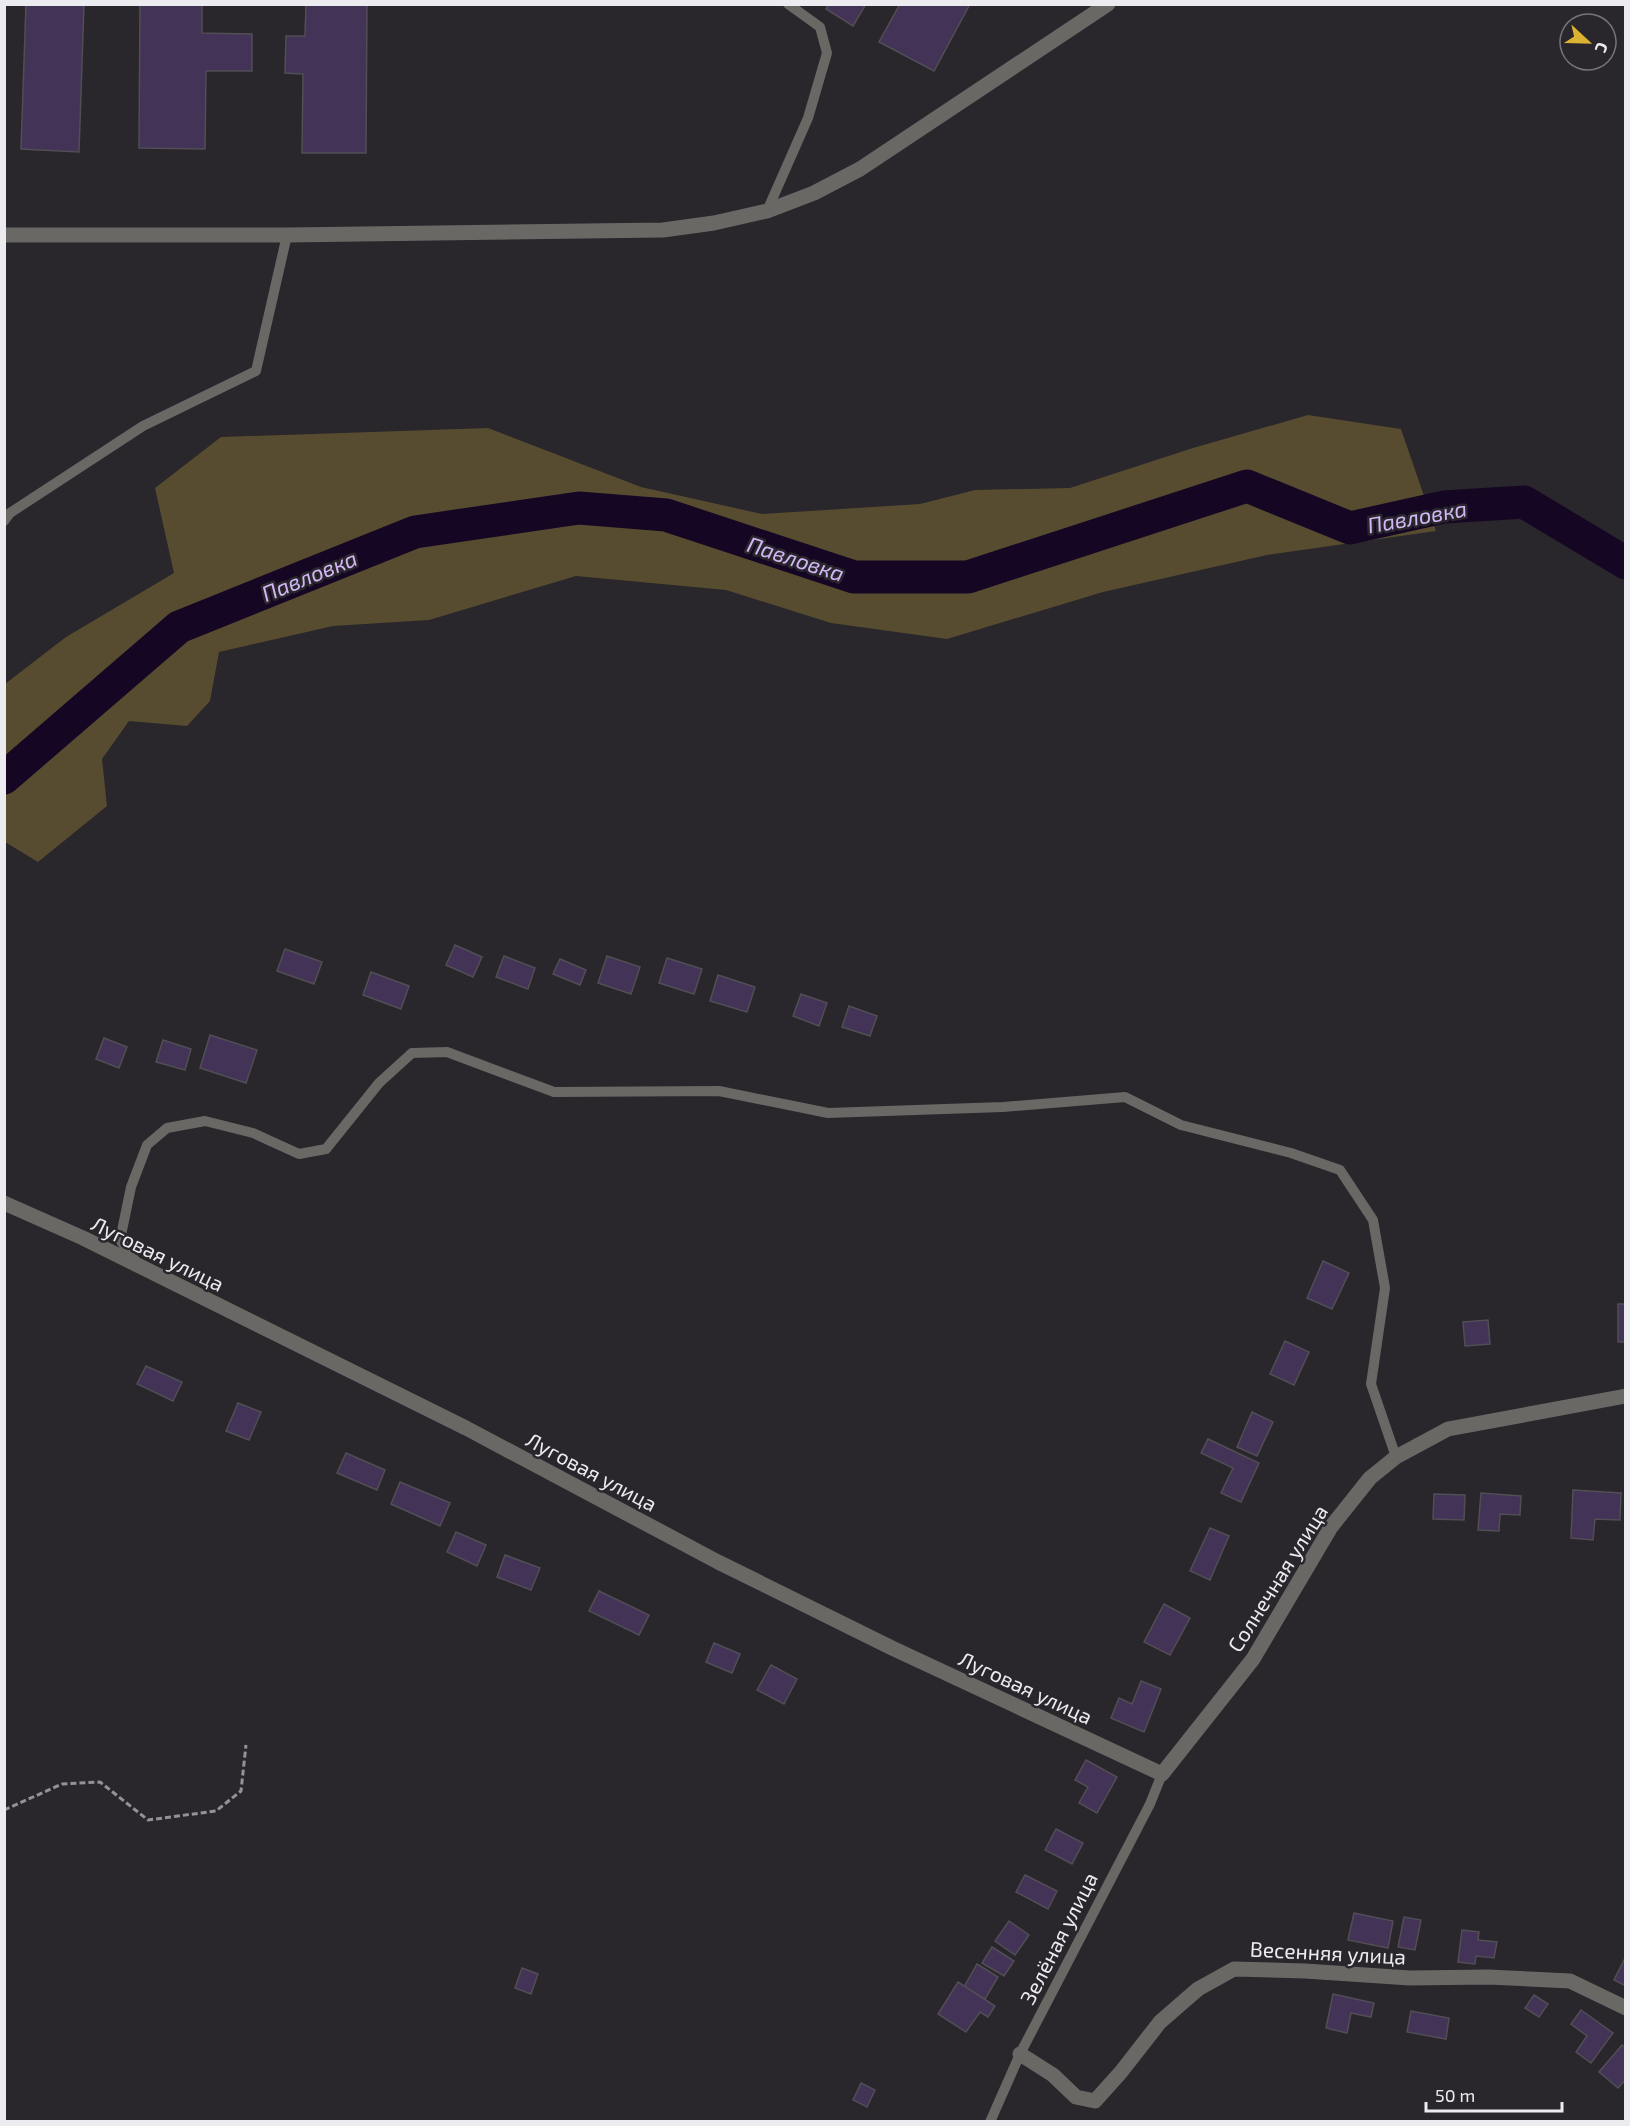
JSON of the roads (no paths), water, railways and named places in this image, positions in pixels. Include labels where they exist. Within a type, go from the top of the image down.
[{"type":"street","points":[[4,235],[287,235],[663,230],[714,223],[767,211],[814,193],[860,169],[1108,4]]},
{"type":"street","name":"Луговая улица","points":[[4,1203],[83,1238],[466,1428],[718,1562],[892,1648],[1162,1774]]},
{"type":"street","name":"Солнечная улица","points":[[1162,1774],[1253,1659],[1331,1527],[1370,1478],[1396,1458],[1448,1429],[1626,1396]]},
{"type":"street","name":"Весенняя улица","points":[[1020,2054],[1053,2075],[1076,2097],[1095,2101],[1160,2022],[1198,1989],[1234,1969],[1410,1978],[1488,1977],[1570,1981],[1626,2008]]},
{"type":"lane","points":[[767,211],[808,118],[827,53],[820,27],[788,4]]},
{"type":"lane","points":[[4,521],[10,513],[143,426],[256,371],[287,235]]},
{"type":"lane","points":[[141,1268],[120,1240],[131,1187],[147,1145],[167,1128],[205,1121],[253,1133],[299,1154],[326,1149],[379,1083],[412,1053],[447,1052],[554,1092],[719,1091],[828,1113],[1003,1107],[1125,1097],[1181,1125],[1291,1153],[1340,1170],[1373,1220],[1385,1288],[1371,1384],[1396,1458]]},
{"type":"lane","name":"Зелёная улица","points":[[990,2121],[1020,2054],[1150,1804],[1162,1774]]},
{"type":"waterway","name":"Павловка","points":[[4,778],[179,627],[415,532],[579,508],[666,515],[854,577],[968,577],[1247,486],[1350,528],[1444,507],[1524,502],[1626,563]]}]
